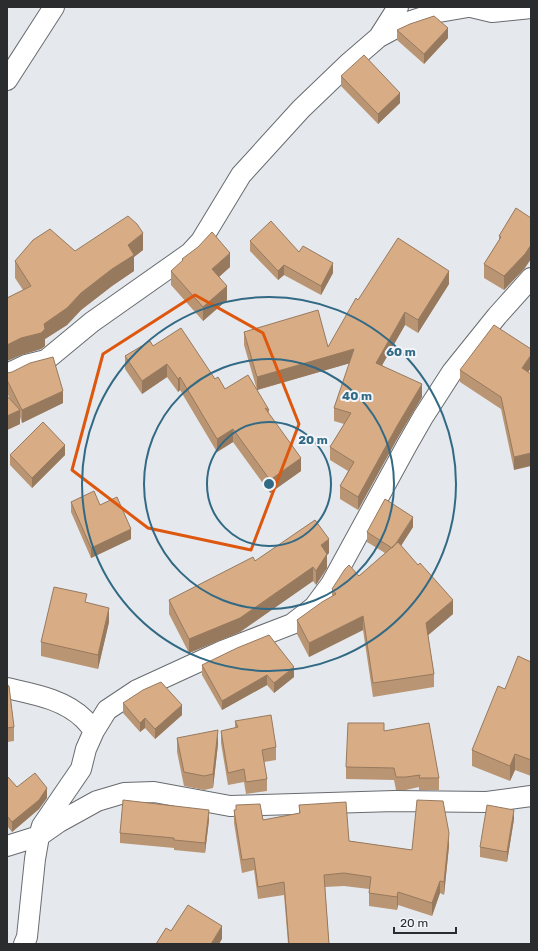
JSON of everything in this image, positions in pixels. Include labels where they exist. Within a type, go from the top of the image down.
[{"type":"street","points":[[7,80],[54,7]]},
{"type":"street","points":[[7,374],[26,365],[46,360],[92,322],[190,253],[201,241],[241,175],[301,109],[379,36],[398,7]]},
{"type":"street","points":[[379,36],[405,23],[439,12],[470,7],[492,12],[531,8]]},
{"type":"street","points":[[24,944],[27,937],[38,836],[42,826],[81,769],[86,749],[94,731],[107,710],[137,690],[222,651],[292,624],[314,607],[331,584],[411,438],[452,372],[497,316],[531,278]]},
{"type":"street","points":[[7,688],[34,694],[66,706],[84,718],[94,731]]},
{"type":"street","points":[[7,846],[38,836],[59,822],[97,801],[124,793],[154,792],[230,806],[395,801],[487,802],[531,796]]},
{"type":"highlighted area","points":[[195,295],[263,333],[299,424],[251,550],[148,528],[72,470],[103,354]]},
{"type":"building","points":[[434,16],[448,28],[424,54],[397,30],[410,24]]},
{"type":"building","points":[[364,55],[400,93],[378,114],[341,76]]},
{"type":"building","points":[[516,208],[531,218],[531,245],[525,254],[504,276],[484,264],[501,237],[499,236]]},
{"type":"building","points":[[128,216],[137,224],[143,233],[128,245],[134,255],[112,269],[81,293],[67,308],[44,324],[45,329],[41,333],[21,338],[7,345],[7,298],[31,286],[15,261],[33,240],[50,229],[75,251]]},
{"type":"building","points":[[271,221],[299,252],[303,246],[333,263],[321,286],[284,265],[278,271],[250,241]]},
{"type":"building","points":[[212,232],[230,253],[212,269],[227,286],[203,307],[171,271],[183,260],[182,259],[198,247]]},
{"type":"building","points":[[398,238],[449,271],[418,320],[405,312],[376,363],[422,384],[358,497],[340,486],[354,462],[330,447],[351,413],[334,408],[354,349],[257,377],[244,332],[318,310],[328,347],[356,298],[358,300]]},
{"type":"building","points":[[494,325],[531,349],[531,355],[522,368],[531,374],[531,453],[514,457],[501,397],[460,370]]},
{"type":"building","points":[[181,328],[215,379],[218,377],[225,389],[248,375],[269,410],[265,408],[301,458],[270,480],[233,429],[217,439],[180,377],[178,379],[167,364],[142,381],[125,356],[150,341],[153,346]]},
{"type":"building","points":[[53,357],[63,391],[22,410],[7,380],[7,373],[30,363]]},
{"type":"building","points":[[7,396],[20,410],[7,416]]},
{"type":"building","points":[[43,422],[65,445],[32,478],[10,455]]},
{"type":"building","points":[[94,491],[100,505],[117,497],[131,529],[91,548],[71,502]]},
{"type":"building","points":[[385,499],[413,517],[392,548],[367,532]]},
{"type":"building","points":[[315,520],[329,539],[321,545],[327,554],[316,571],[313,567],[240,618],[189,639],[169,600],[253,557],[255,561]]},
{"type":"building","points":[[398,542],[418,565],[420,563],[453,600],[426,623],[434,674],[373,683],[363,616],[309,643],[297,620],[336,594],[332,589],[349,565],[359,576]]},
{"type":"building","points":[[54,587],[87,594],[85,602],[109,608],[98,655],[41,642]]},
{"type":"building","points":[[269,635],[294,667],[274,683],[267,675],[222,701],[202,665],[237,648]]},
{"type":"building","points":[[518,656],[531,662],[531,760],[515,754],[510,766],[472,750],[498,686],[505,689]]},
{"type":"building","points":[[161,682],[182,705],[155,729],[145,718],[140,723],[123,703],[143,690]]},
{"type":"building","points":[[7,685],[9,686],[14,727],[7,728]]},
{"type":"building","points":[[271,715],[276,747],[262,750],[267,779],[246,782],[244,769],[228,773],[221,731],[238,727],[235,721]]},
{"type":"building","points":[[348,723],[384,723],[384,731],[429,723],[439,778],[419,778],[420,775],[396,777],[394,768],[346,767]]},
{"type":"building","points":[[218,730],[213,774],[204,776],[184,772],[177,738]]},
{"type":"building","points":[[35,773],[47,788],[39,800],[12,822],[7,816],[7,778],[8,777],[17,787]]},
{"type":"building","points":[[123,800],[209,810],[205,843],[174,840],[174,838],[120,833]]},
{"type":"building","points":[[417,800],[443,801],[449,833],[444,882],[440,881],[432,903],[398,892],[397,897],[369,893],[371,877],[344,873],[324,875],[329,944],[289,944],[284,882],[258,887],[254,858],[242,860],[234,810],[236,810],[236,805],[260,804],[263,820],[300,813],[299,805],[346,802],[349,841],[412,850]]},
{"type":"building","points":[[487,805],[514,810],[507,852],[480,847]]},
{"type":"building","points":[[188,905],[222,926],[211,944],[156,944],[166,928],[171,931]]}]
